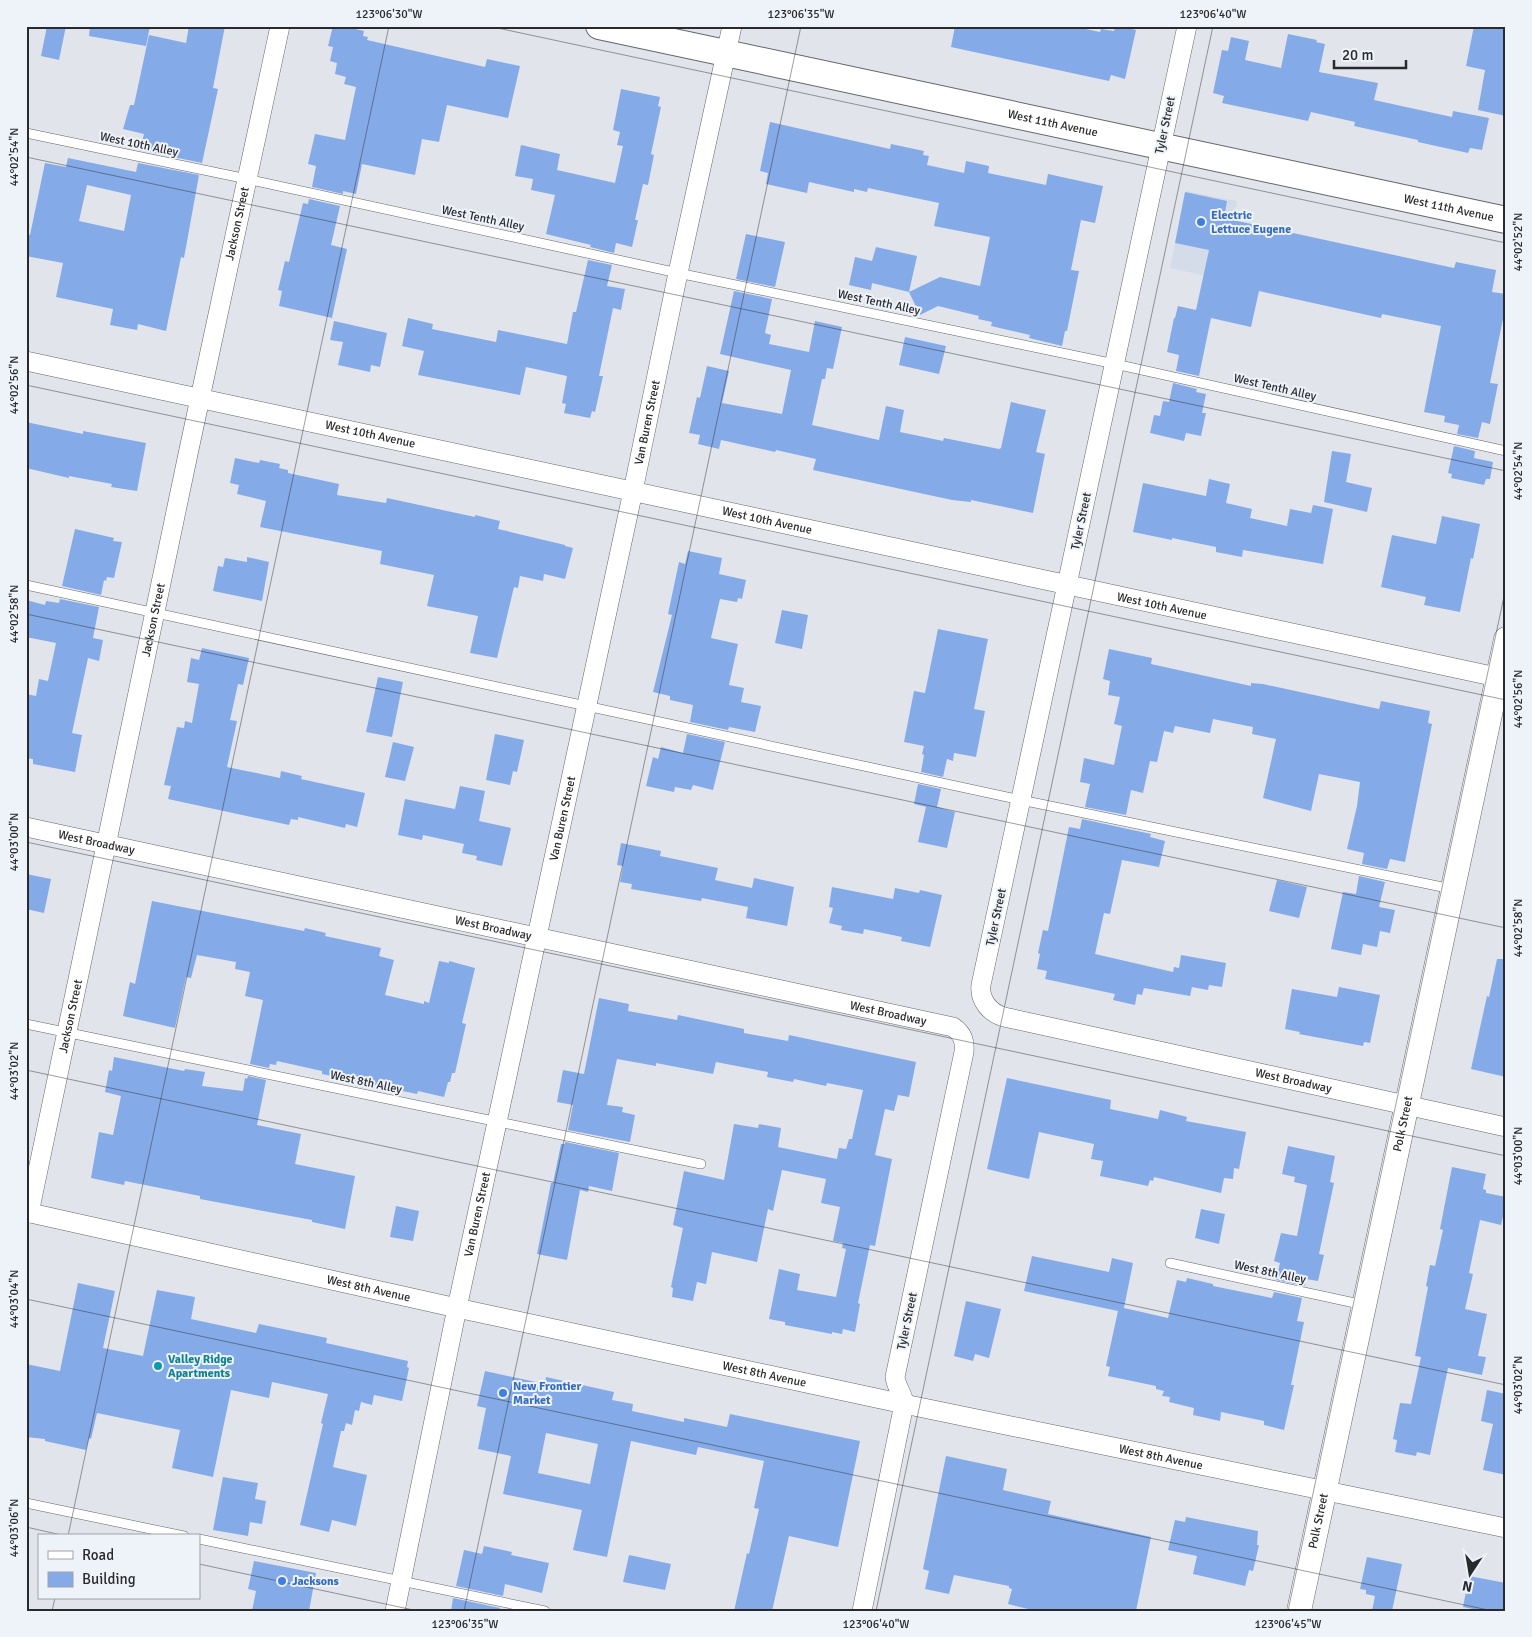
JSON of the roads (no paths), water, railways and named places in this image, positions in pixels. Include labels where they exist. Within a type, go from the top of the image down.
[{"type":"main road","name":"West 11th Avenue","points":[[599,26],[1506,220]]},
{"type":"street","name":"Jackson Street","points":[[27,1212],[156,612],[199,397],[280,26]]},
{"type":"street","name":"Van Buren Street","points":[[395,1611],[457,1308],[732,26]]},
{"type":"street","name":"Tyler Street","points":[[993,1012],[982,996],[981,985],[1187,26]]},
{"type":"street","name":"West 10th Avenue","points":[[26,361],[1502,678]]},
{"type":"street","name":"Polk Street","points":[[1299,1611],[1452,889],[1502,678],[1506,639]]},
{"type":"street","name":"West Broadway","points":[[26,827],[953,1027],[959,1031]]},
{"type":"street","name":"West Broadway","points":[[993,1012],[1004,1017],[1506,1127]]},
{"type":"street","name":"Tyler Street","points":[[904,1404],[904,1397],[895,1377],[964,1052],[963,1036],[959,1031]]},
{"type":"street","name":"West 8th Avenue","points":[[27,1212],[457,1308],[904,1404],[1506,1528]]},
{"type":"street","points":[[862,1611],[904,1404]]},
{"type":"lane","name":"West 10th Alley","points":[[26,133],[246,179]]},
{"type":"lane","name":"West Tenth Alley","points":[[246,179],[678,273],[1115,364],[1506,451]]},
{"type":"lane","points":[[26,585],[1021,800],[1452,889]]},
{"type":"lane","name":"West 8th Alley","points":[[26,1024],[701,1164]]},
{"type":"lane","name":"West 8th Alley","points":[[1170,1263],[1364,1305]]},
{"type":"lane","points":[[26,1503],[174,1534]]},
{"type":"lane","points":[[200,1539],[545,1611]]},
{"type":"place","name":"Electric Lettuce Eugene","points":[[1201,222]]},
{"type":"place","name":"Valley Ridge Apartments","points":[[158,1366]]},
{"type":"place","name":"New Frontier Market","points":[[503,1393]]},
{"type":"place","name":"Jacksons","points":[[282,1581]]}]
